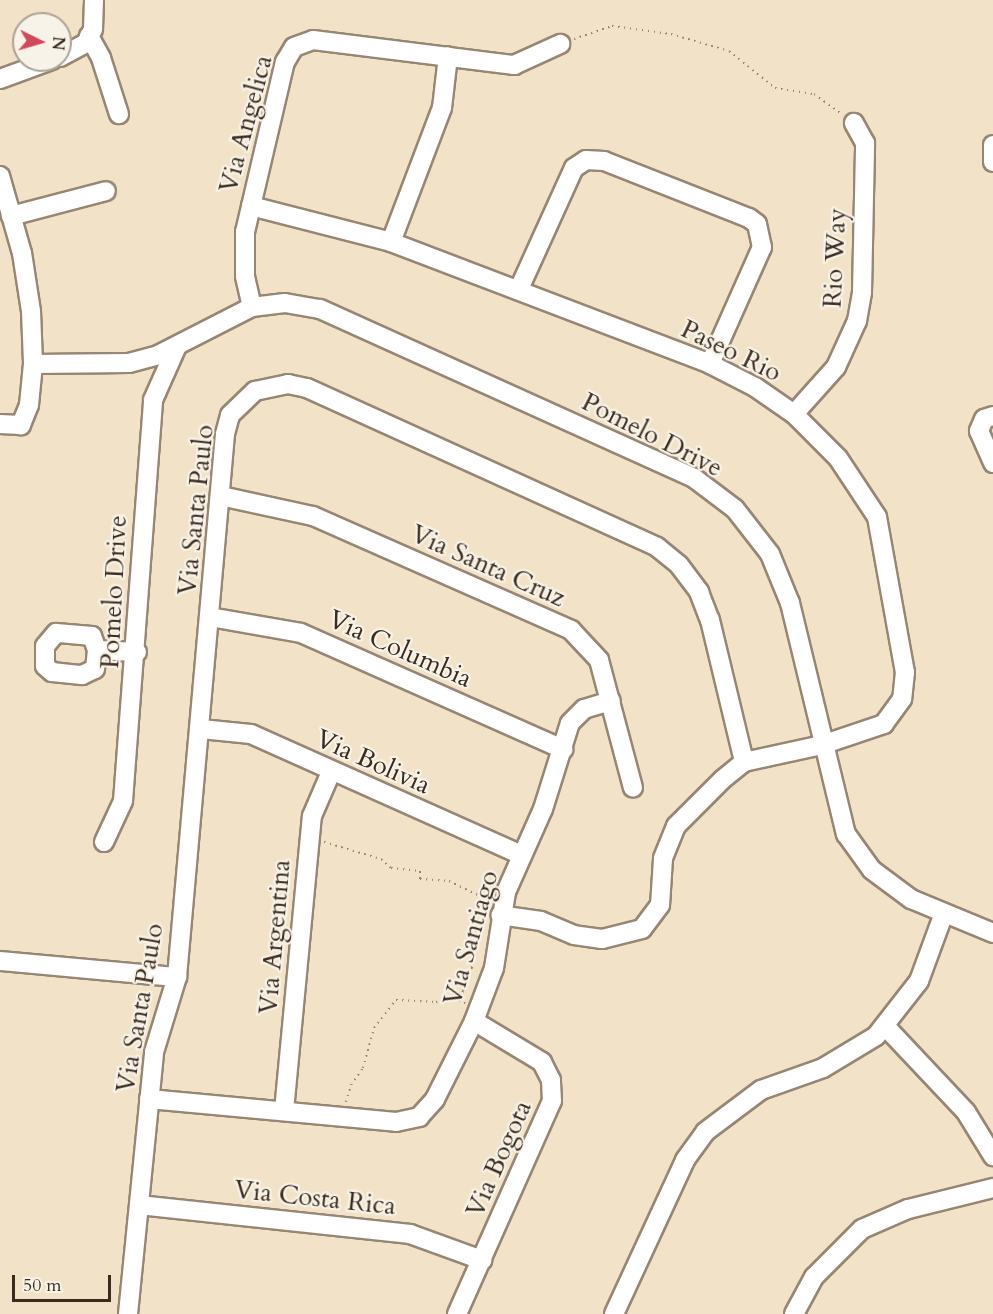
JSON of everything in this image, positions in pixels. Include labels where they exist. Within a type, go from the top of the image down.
[{"type":"street","points":[[72,53],[78,51],[89,36],[94,0]]},
{"type":"street","points":[[89,36],[101,58],[119,114]]},
{"type":"street","name":"Via Angelica","points":[[252,307],[245,276],[245,232],[285,62],[294,47],[314,40],[514,65],[560,44]]},
{"type":"street","points":[[391,242],[442,108],[448,56]]},
{"type":"street","points":[[0,79],[19,72]]},
{"type":"street","name":"Rio Way","points":[[795,414],[836,367],[857,321],[862,292],[865,143],[854,123]]},
{"type":"street","points":[[993,145],[993,162]]},
{"type":"street","points":[[519,289],[574,168],[586,160],[603,161],[749,218],[757,224],[762,247],[710,364]]},
{"type":"street","points":[[0,176],[31,311],[33,364],[29,405],[21,425],[0,424]]},
{"type":"street","points":[[11,216],[106,191]]},
{"type":"street","name":"Paseo Rio","points":[[251,206],[391,242],[519,289],[710,364],[755,387],[795,414],[838,458],[878,517],[905,672],[902,699],[884,724],[822,745],[744,762]]},
{"type":"street","name":"Pomelo Drive","points":[[252,307],[285,303],[320,309],[694,478],[735,508],[770,554],[790,603],[822,745],[846,834],[872,870],[911,899],[993,933]]},
{"type":"street","points":[[33,364],[129,363],[177,346],[252,307]]},
{"type":"street","name":"Pomelo Drive","points":[[104,842],[123,801],[137,652],[153,400],[177,346]]},
{"type":"street","name":"Via Santa Paulo","points":[[135,1313],[139,1205],[149,1099],[154,1052],[174,977],[201,729],[225,434],[230,415],[255,391],[288,384],[307,388],[657,547],[679,565],[699,592],[710,620],[744,762]]},
{"type":"street","points":[[993,416],[984,419],[979,431],[993,463]]},
{"type":"street","name":"Via Santa Cruz","points":[[221,496],[313,516],[571,630],[599,660],[633,788]]},
{"type":"street","name":"Via Columbia","points":[[210,617],[301,633],[563,749]]},
{"type":"street","points":[[97,650],[137,652]]},
{"type":"street","name":"Via Santiago","points":[[149,1099],[396,1122],[419,1117],[435,1099],[476,1015],[494,968],[501,911],[563,749],[570,723],[584,709],[611,701]]},
{"type":"street","name":"Via Bolivia","points":[[201,729],[251,734],[331,772],[522,855]]},
{"type":"street","points":[[501,911],[541,921],[574,935],[602,939],[642,929],[660,905],[663,859],[676,826],[744,762]]},
{"type":"street","name":"Via Argentina","points":[[284,1111],[309,840],[317,798],[331,772]]},
{"type":"street","points":[[614,1314],[685,1160],[705,1132],[761,1089],[823,1068],[876,1036],[918,981],[944,913]]},
{"type":"street","points":[[0,961],[174,977]]},
{"type":"street","name":"Via Bogota","points":[[457,1314],[552,1101],[551,1080],[542,1062],[476,1015]]},
{"type":"street","points":[[885,1026],[966,1112],[993,1156]]},
{"type":"street","points":[[794,1314],[814,1277],[862,1229],[908,1209],[993,1188]]},
{"type":"street","name":"Via Costa Rica","points":[[139,1205],[410,1234],[482,1260]]},
{"type":"path","points":[[560,44],[612,26],[671,34],[729,51],[775,88],[814,94],[854,123]]},
{"type":"path","points":[[309,840],[341,844],[381,859],[391,868],[420,871],[420,879],[449,881],[480,896],[501,911]]},
{"type":"path","points":[[476,1015],[459,1000],[472,968],[480,896]]},
{"type":"path","points":[[342,1117],[351,1085],[363,1068],[374,1028],[396,1000],[436,1002],[463,992]]}]
